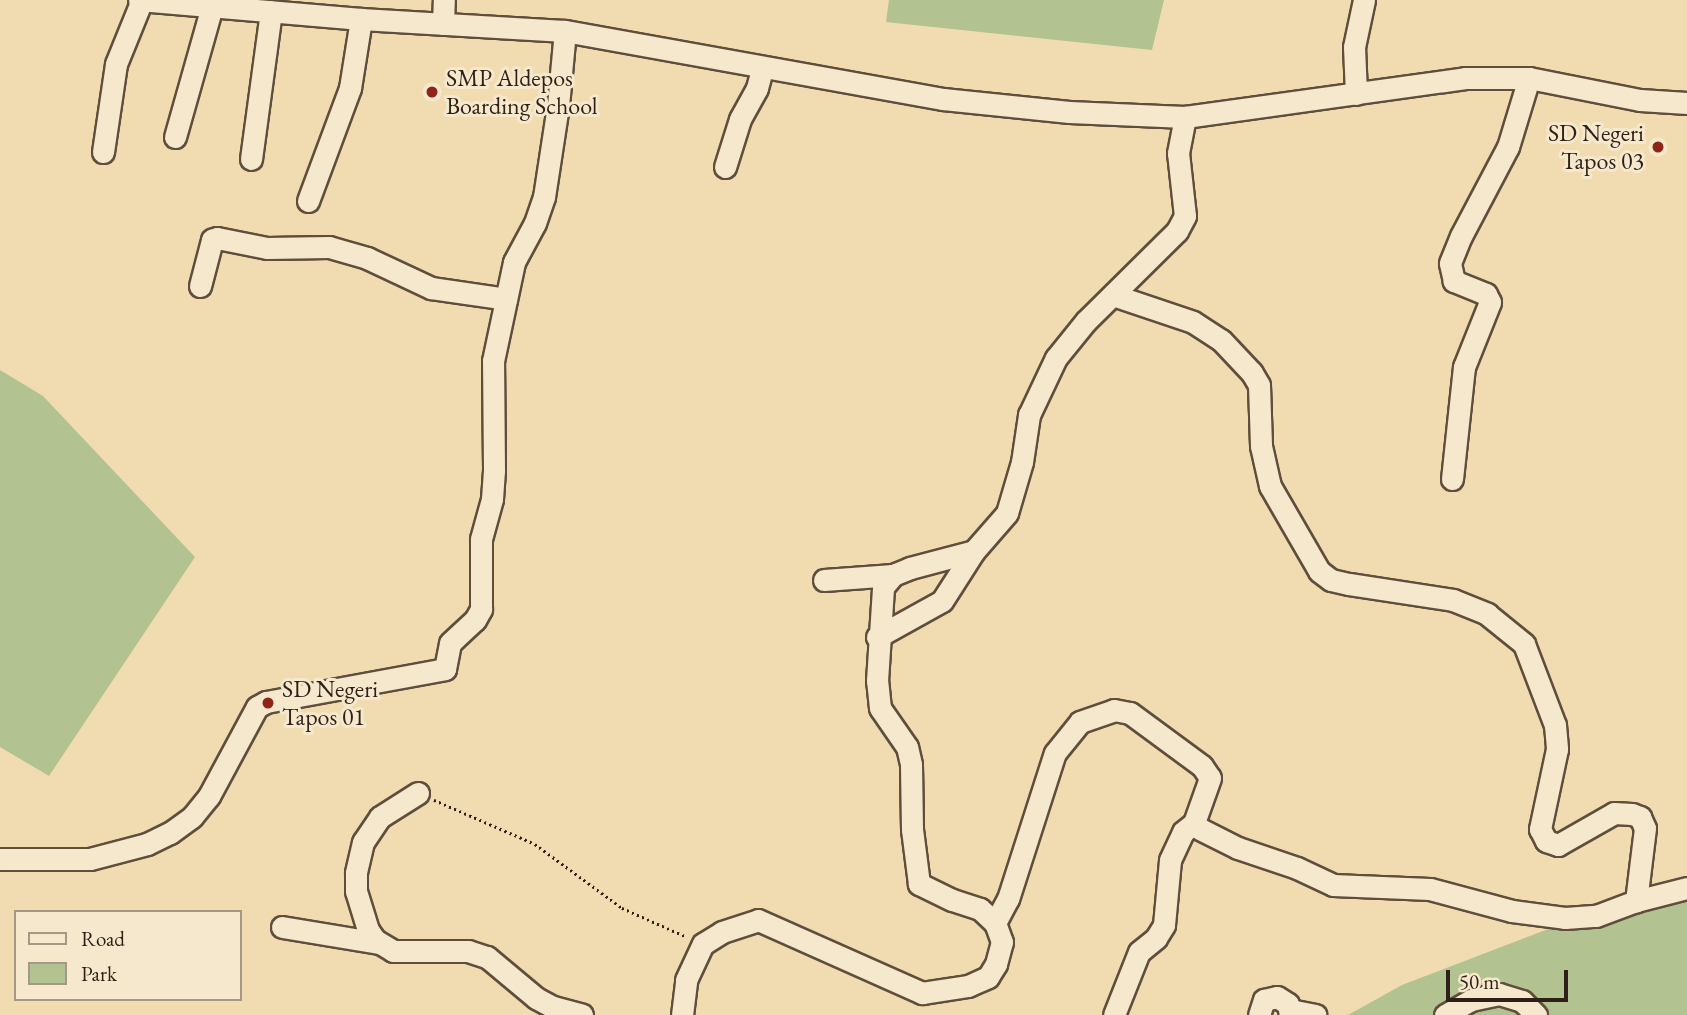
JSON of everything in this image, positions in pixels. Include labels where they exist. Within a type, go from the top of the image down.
[{"type":"street","points":[[103,152],[116,64],[141,0],[361,19],[565,31],[762,69],[943,99],[1069,112],[1185,117],[1465,78],[1529,78],[1640,100],[1687,103]]},
{"type":"street","points":[[443,24],[444,0]]},
{"type":"street","points":[[1356,94],[1354,47],[1364,0]]},
{"type":"street","points":[[175,137],[212,6]]},
{"type":"street","points":[[251,159],[271,11]]},
{"type":"street","points":[[307,201],[350,88],[361,19]]},
{"type":"street","points":[[0,859],[90,859],[147,844],[170,833],[192,817],[209,796],[257,707],[266,702],[445,669],[450,643],[475,620],[481,610],[481,539],[492,499],[494,470],[492,361],[514,262],[535,223],[544,197],[558,106],[565,31]]},
{"type":"street","points":[[725,167],[740,119],[757,88],[762,69]]},
{"type":"street","points":[[1452,479],[1464,367],[1490,302],[1486,294],[1454,281],[1450,263],[1461,236],[1508,147],[1529,78]]},
{"type":"street","points":[[877,637],[942,601],[974,551],[1007,513],[1022,462],[1029,415],[1056,358],[1086,321],[1177,231],[1185,216],[1178,153],[1185,117]]},
{"type":"street","points":[[200,286],[212,240],[217,238],[267,248],[329,247],[367,258],[430,288],[506,299]]},
{"type":"street","points":[[1113,296],[1193,322],[1221,340],[1252,373],[1259,384],[1261,446],[1270,486],[1319,570],[1331,580],[1453,600],[1487,614],[1524,644],[1555,725],[1557,750],[1541,835],[1546,841],[1558,845],[1614,813],[1640,817],[1645,828],[1636,901]]},
{"type":"street","points":[[824,580],[893,575],[974,551]]},
{"type":"street","points":[[682,1015],[686,980],[703,944],[722,932],[758,920],[922,993],[968,986],[988,976],[996,964],[1002,942],[995,923],[980,909],[952,900],[919,884],[912,829],[911,764],[907,747],[880,708],[877,681],[877,637],[883,587],[893,575]]},
{"type":"street","points":[[995,923],[1008,899],[1055,753],[1080,722],[1114,710],[1130,713],[1202,766],[1210,778],[1194,823],[1183,832],[1170,860],[1164,925],[1135,961],[1114,1015]]},
{"type":"street","points":[[380,943],[368,930],[359,908],[356,882],[358,858],[363,842],[380,817],[418,793]]},
{"type":"street","points":[[1194,823],[1238,848],[1297,868],[1333,885],[1430,889],[1511,911],[1565,918],[1596,916],[1636,901],[1687,888]]},
{"type":"street","points":[[282,927],[380,943],[404,953],[468,951],[487,957],[536,998],[553,1007],[582,1015]]},
{"type":"street","points":[[1445,1015],[1471,1000],[1499,994],[1522,1001],[1536,1015]]},
{"type":"street","points":[[1259,1015],[1260,1005],[1270,997],[1283,999],[1290,1012],[1316,1015]]},
{"type":"path","points":[[418,793],[535,844],[622,908],[703,944]]},
{"type":"green space","points":[[889,0],[1164,0],[1152,50],[886,22]]},
{"type":"green space","points":[[0,370],[43,396],[195,557],[49,776],[0,747]]},
{"type":"green space","points":[[1687,876],[1687,1015],[1348,1015],[1402,985]]},
{"type":"place","name":"SMP Aldepos Boarding School","points":[[432,92]]},
{"type":"place","name":"SD Negeri Tapos 03","points":[[1658,147]]},
{"type":"place","name":"SD Negeri Tapos 01","points":[[268,703]]}]
